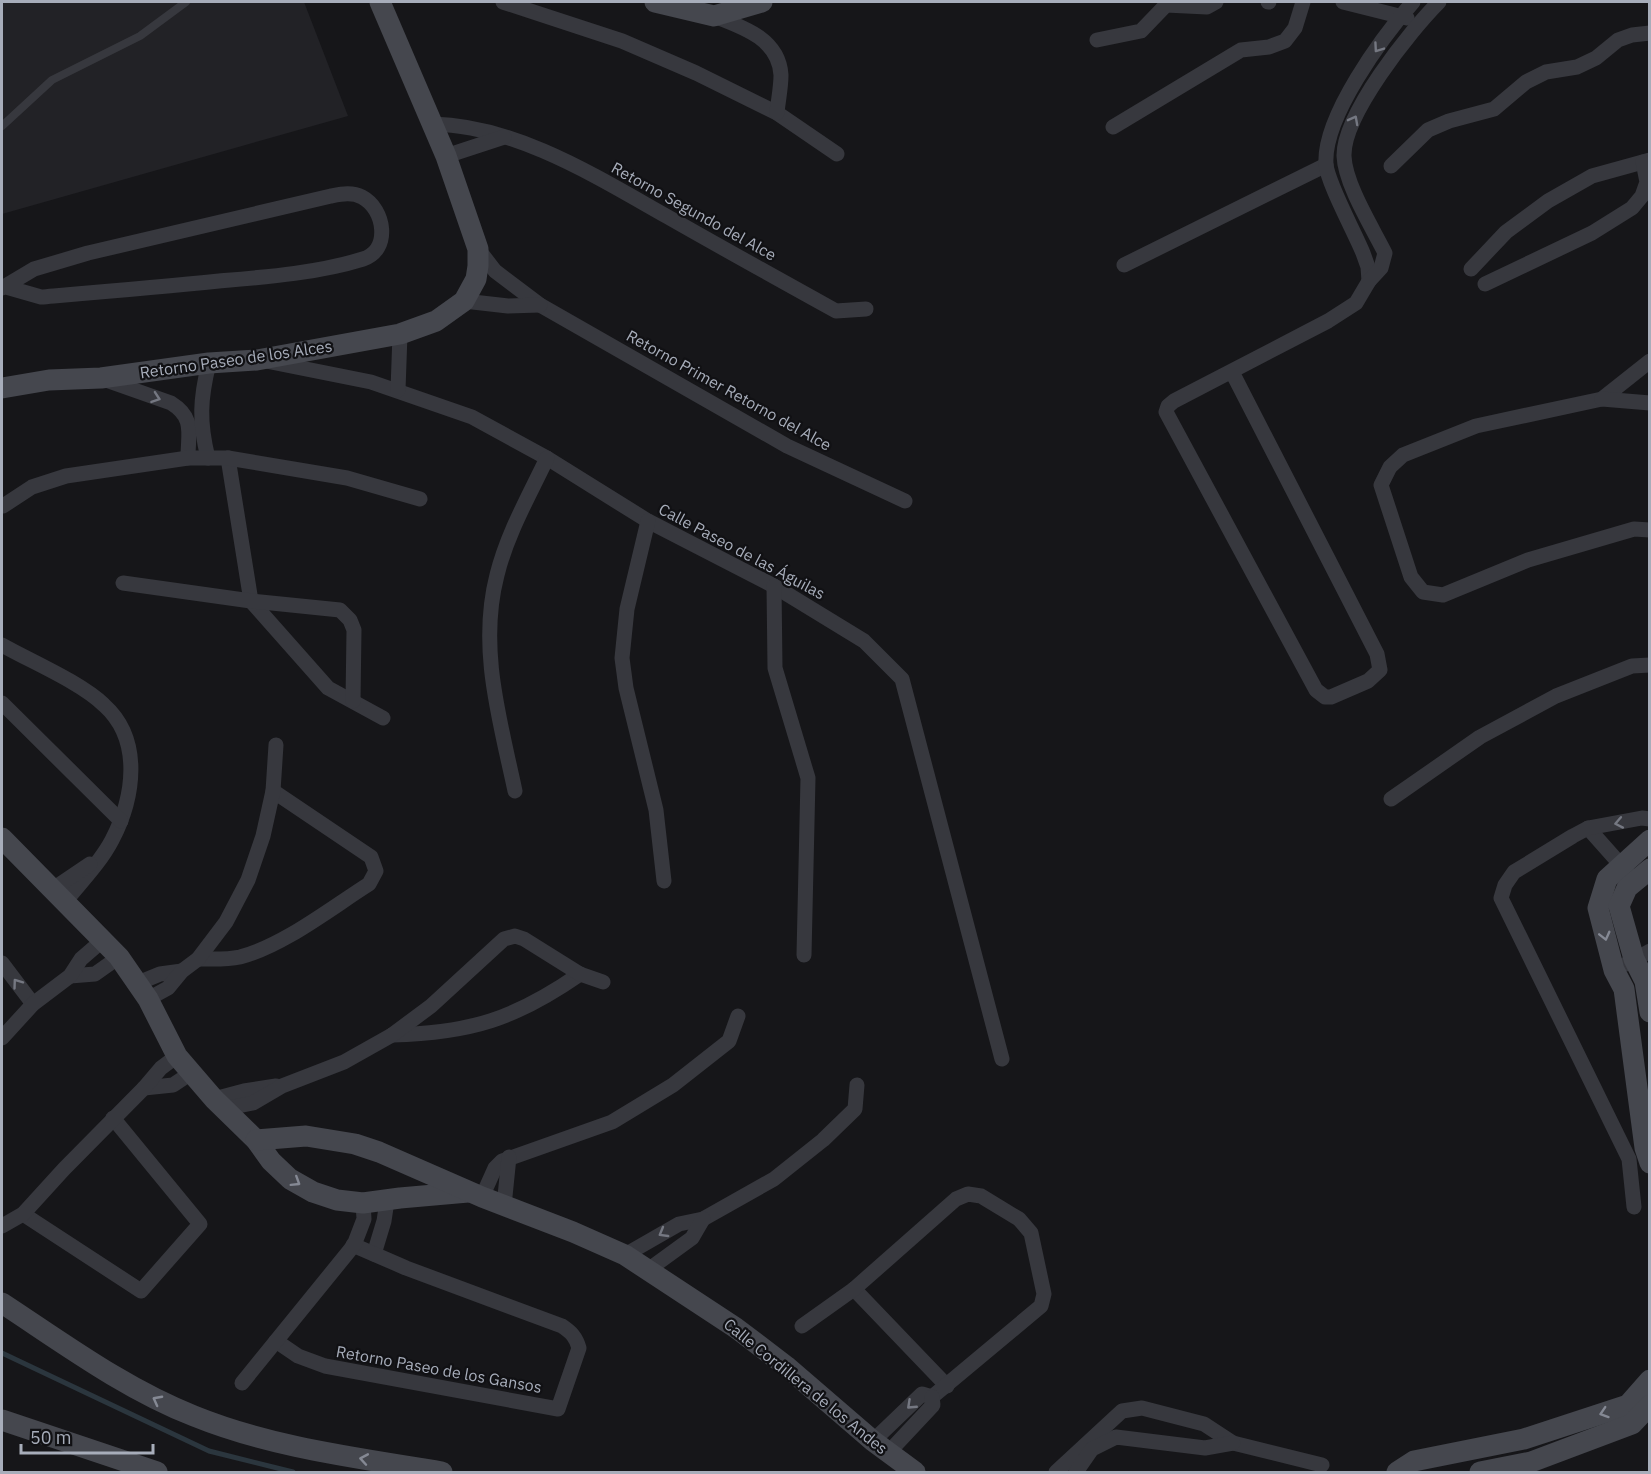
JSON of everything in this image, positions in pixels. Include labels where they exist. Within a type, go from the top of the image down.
[{"type":"street","name":"Retorno Paseo de los Alces","points":[[2,388],[49,380],[101,378],[209,363],[257,360],[400,334],[436,321],[464,301],[476,279],[478,249],[446,156],[380,2]]},
{"type":"street","points":[[503,2],[622,41],[696,73],[777,113],[837,154]]},
{"type":"street","points":[[655,2],[714,16],[741,26],[768,44],[776,56],[781,74],[777,113]]},
{"type":"street","points":[[714,16],[762,2]]},
{"type":"street","points":[[1097,40],[1141,31],[1166,5],[1207,7],[1216,2]]},
{"type":"street","points":[[1113,127],[1241,50],[1269,47],[1285,41],[1295,28],[1303,2]]},
{"type":"street","points":[[1344,2],[1420,21]]},
{"type":"street","points":[[1369,281],[1364,253],[1326,165],[1329,141],[1338,113],[1366,64],[1400,16],[1413,2]]},
{"type":"street","points":[[1232,372],[1377,654],[1380,670],[1372,678],[1331,697],[1325,697],[1316,690],[1166,412],[1168,406],[1174,401],[1328,321],[1356,303],[1369,281],[1381,268],[1385,253],[1347,176],[1344,157],[1345,141],[1352,123],[1381,75],[1420,21],[1439,2]]},
{"type":"street","points":[[1391,166],[1428,130],[1449,121],[1494,109],[1526,82],[1546,72],[1577,67],[1596,58],[1618,40],[1632,35],[1650,33]]},
{"type":"street","name":"Retorno Segundo del Alce","points":[[433,124],[470,127],[504,137],[585,170],[836,311],[866,309]]},
{"type":"street","points":[[446,156],[504,137]]},
{"type":"street","points":[[1471,269],[1506,232],[1548,201],[1592,176],[1646,161],[1647,182],[1642,196],[1632,208],[1592,232],[1485,284]]},
{"type":"street","points":[[1124,265],[1326,165]]},
{"type":"street","points":[[1332,183],[1347,176]]},
{"type":"street","points":[[350,193],[369,202],[376,209],[382,232],[382,241],[378,249],[365,258],[284,275],[41,297],[4,287],[34,269],[88,253],[350,193]]},
{"type":"street","name":"Retorno Primer Retorno del Alce","points":[[478,249],[495,271],[540,305],[787,446],[905,501]]},
{"type":"street","points":[[464,301],[508,306],[540,305]]},
{"type":"street","points":[[398,390],[400,334]]},
{"type":"street","name":"Calle Paseo de las Águilas","points":[[257,360],[370,382],[471,417],[547,458],[648,521],[774,586],[864,641],[902,680],[1002,1059]]},
{"type":"street","points":[[1602,399],[1650,361]]},
{"type":"street","points":[[198,458],[202,435],[203,387],[209,363]]},
{"type":"street","points":[[101,378],[171,403],[181,409],[188,418],[198,458]]},
{"type":"street","points":[[1650,403],[1602,399],[1476,426],[1403,455],[1390,467],[1382,485],[1411,577],[1423,591],[1443,595],[1528,560],[1634,529],[1650,530]]},
{"type":"street","points":[[3,506],[32,487],[66,476],[198,458],[228,458],[347,478],[420,499]]},
{"type":"street","points":[[228,458],[251,601],[328,688],[383,718]]},
{"type":"street","points":[[515,791],[492,684],[489,633],[491,611],[497,574],[516,524],[547,458]]},
{"type":"street","points":[[648,521],[627,609],[622,658],[626,688],[656,810],[664,881]]},
{"type":"street","points":[[123,583],[251,601],[340,610],[350,620],[354,630],[354,701]]},
{"type":"street","points":[[774,586],[775,668],[808,778],[804,955]]},
{"type":"street","points":[[2,645],[89,693],[115,716],[128,742],[132,766],[130,788],[121,821],[102,856],[59,896]]},
{"type":"street","points":[[1390,799],[1480,737],[1556,696],[1632,666],[1650,665]]},
{"type":"street","points":[[2,703],[121,821]]},
{"type":"street","points":[[143,991],[160,974],[182,971],[198,959],[226,922],[248,880],[263,836],[273,791],[276,745]]},
{"type":"street","points":[[198,959],[221,960],[241,956],[289,936],[369,884],[376,871],[371,856],[273,791]]},
{"type":"street","points":[[1634,1207],[1629,1160],[1501,898],[1505,885],[1514,872],[1588,828],[1642,818],[1650,819]]},
{"type":"street","points":[[1588,828],[1622,866],[1642,876],[1627,888],[1619,906],[1642,955],[1650,1012]]},
{"type":"street","name":"Calle Cordillera de los Andes","points":[[2,838],[119,957],[143,991],[177,1056],[219,1104],[256,1140],[271,1161],[290,1179],[313,1192],[337,1200],[363,1203],[394,1199],[476,1195]]},
{"type":"street","points":[[1650,840],[1607,879],[1598,908],[1614,970],[1624,989],[1645,1148],[1650,1163]]},
{"type":"street","points":[[219,1104],[244,1091],[282,1086],[344,1062],[392,1035],[431,1006],[504,939],[515,936],[524,939],[580,974],[603,982]]},
{"type":"street","points":[[2,1038],[33,1004],[70,976],[81,959],[103,940]]},
{"type":"street","points":[[1614,970],[1642,955]]},
{"type":"street","points":[[70,976],[94,974],[119,957]]},
{"type":"street","points":[[2,963],[33,1004]]},
{"type":"street","points":[[392,1035],[432,1034],[472,1027],[511,1015],[547,997],[580,974]]},
{"type":"street","points":[[1624,989],[1647,979]]},
{"type":"street","points":[[476,1195],[495,1168],[509,1157],[612,1122],[673,1085],[729,1041],[738,1016]]},
{"type":"street","points":[[2,1226],[23,1214],[161,1068],[177,1056]]},
{"type":"street","points":[[144,1088],[173,1085],[191,1073]]},
{"type":"street","points":[[626,1255],[680,1224],[703,1219],[774,1179],[823,1140],[855,1108],[857,1085]]},
{"type":"street","points":[[23,1214],[141,1291],[200,1224],[113,1118]]},
{"type":"street","name":"Calle Cordillera de los Andes","points":[[256,1140],[306,1136],[331,1139],[379,1152],[476,1195],[626,1255],[736,1328],[786,1366],[880,1447],[915,1473]]},
{"type":"street","points":[[504,1206],[509,1157]]},
{"type":"street","points":[[374,1254],[384,1221],[394,1199],[407,1184],[406,1169],[402,1162]]},
{"type":"street","points":[[802,1326],[854,1289],[956,1199],[968,1194],[981,1196],[1019,1219],[1031,1233],[1044,1294],[1041,1306],[932,1397],[922,1394],[880,1447]]},
{"type":"street","points":[[243,1383],[353,1245],[362,1228],[363,1203]]},
{"type":"street","points":[[648,1270],[692,1238],[703,1219]]},
{"type":"street","name":"Retorno Paseo de los Gansos","points":[[276,1341],[298,1356],[325,1366],[558,1409],[579,1348],[571,1332],[562,1326],[406,1268],[353,1245]]},
{"type":"street","points":[[854,1289],[946,1386]]},
{"type":"street","points":[[2,1303],[114,1376],[194,1417],[243,1433],[322,1452],[442,1473]]},
{"type":"street","points":[[1397,1473],[1414,1461],[1524,1439],[1628,1405],[1650,1380]]},
{"type":"street","points":[[1480,1473],[1531,1462],[1632,1424],[1650,1405]]},
{"type":"street","points":[[1056,1473],[1122,1411],[1142,1408],[1204,1424],[1233,1443],[1322,1465]]},
{"type":"street","points":[[2,1420],[157,1473]]},
{"type":"street","points":[[1076,1473],[1092,1449],[1116,1437],[1205,1448],[1233,1443]]},
{"type":"lane","points":[[2,126],[52,80],[140,36],[186,2]]},
{"type":"shaded area","points":[[2,2],[304,2],[348,116],[2,214]]},
{"type":"waterway","points":[[2,1353],[209,1451],[293,1472]]}]
